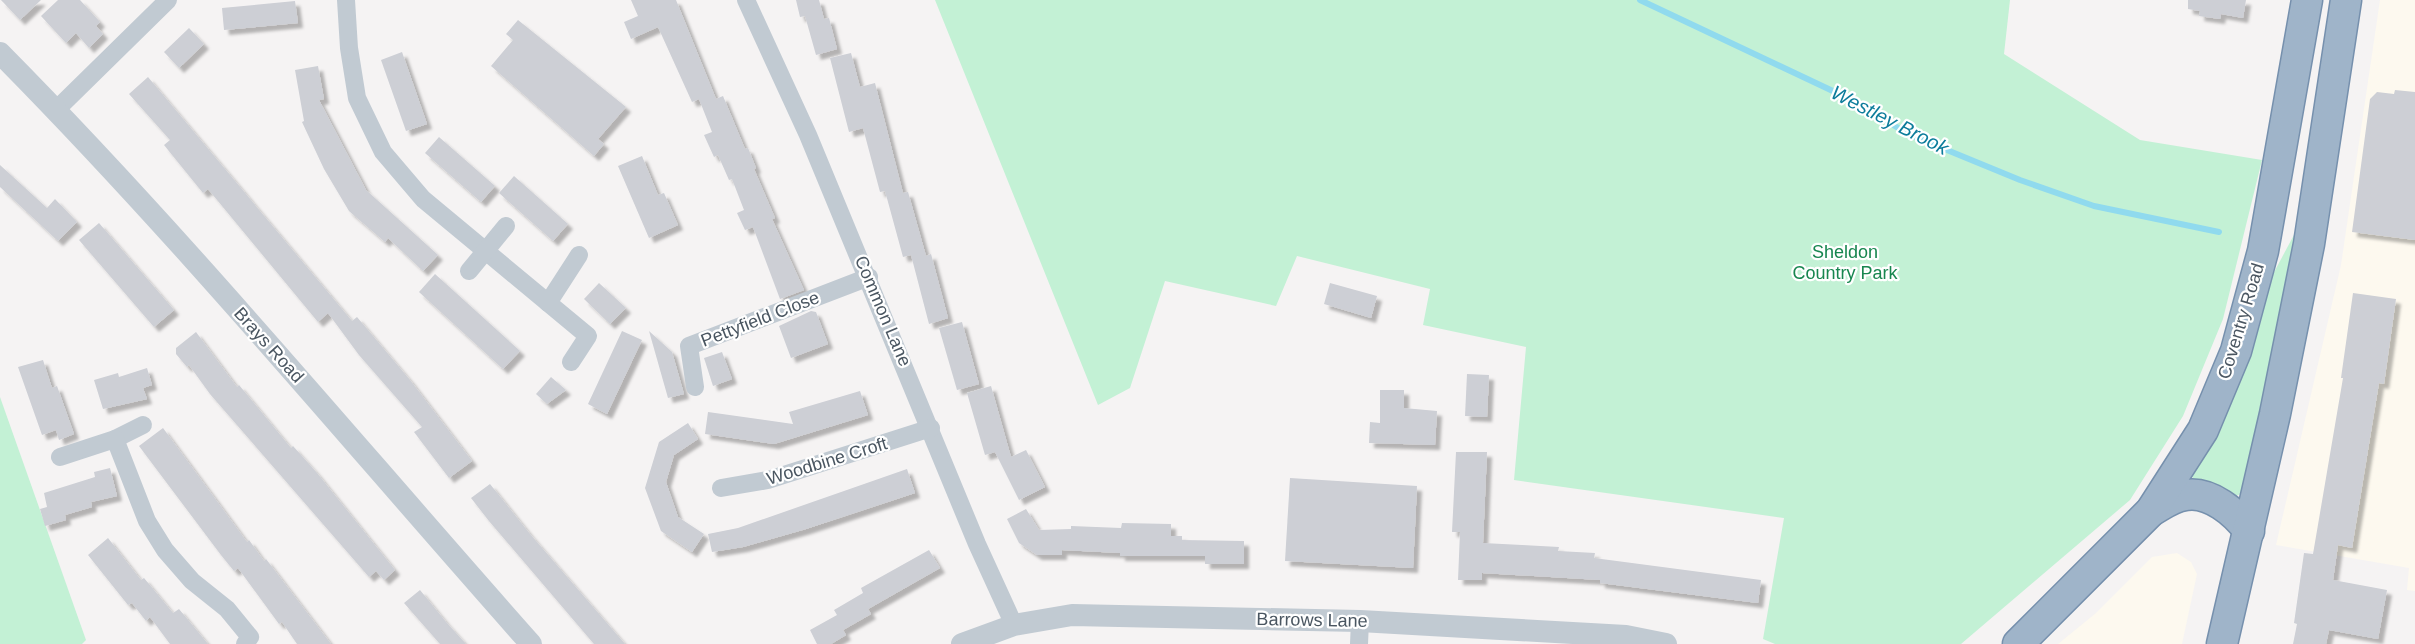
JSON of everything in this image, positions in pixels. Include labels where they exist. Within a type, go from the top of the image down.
[{"type":"highway","name":"Coventry Road","points":[[2018,644],[2151,511],[2203,430],[2236,351],[2263,251],[2307,0]]},
{"type":"highway","points":[[2263,251],[2293,188],[2326,0]]},
{"type":"highway","points":[[2222,644],[2249,531],[2313,221],[2346,0]]},
{"type":"highway","points":[[2151,511],[2186,494],[2202,496],[2218,502],[2249,531]]},
{"type":"street","points":[[56,110],[168,0]]},
{"type":"street","points":[[346,0],[349,48],[357,98],[383,152],[423,198],[588,336],[571,362]]},
{"type":"street","name":"Common Lane","points":[[746,0],[808,135],[869,277],[977,544],[1014,625]]},
{"type":"street","name":"Brays Road","points":[[0,53],[56,110],[322,404],[531,644]]},
{"type":"street","points":[[469,271],[506,226]]},
{"type":"street","points":[[548,303],[579,255]]},
{"type":"street","name":"Pettyfield Close","points":[[695,387],[689,346],[869,277]]},
{"type":"street","points":[[60,457],[115,439],[143,425]]},
{"type":"street","name":"Woodbine Croft","points":[[721,488],[768,480],[931,428]]},
{"type":"street","points":[[115,439],[147,521],[165,550],[192,580],[227,609],[251,642]]},
{"type":"street","name":"Barrows Lane","points":[[962,644],[1014,625],[1072,615],[1360,621],[1626,636],[1666,644]]},
{"type":"street","points":[[1359,644],[1360,621]]},
{"type":"shaded area","points":[[2380,0],[2415,0],[2415,591],[2407,590],[2409,568],[2276,545],[2341,265]]},
{"type":"shaded area","points":[[2177,553],[2191,562],[2197,574],[2182,644],[2058,644],[2096,613],[2152,557]]},
{"type":"green space","name":"Sheldon Country Park","points":[[935,0],[2010,0],[2004,54],[2140,140],[2262,160],[2223,319],[2183,416],[2130,500],[1961,644],[1775,644],[1763,639],[1784,518],[1514,480],[1526,347],[1423,325],[1430,289],[1297,256],[1276,306],[1165,281],[1130,388],[1098,405]]},
{"type":"green space","points":[[2309,157],[2315,159],[2245,492],[2236,496],[2194,481],[2191,473],[2243,370],[2272,276],[2295,233]]},
{"type":"green space","points":[[0,397],[86,640],[82,644],[0,644]]},
{"type":"building","points":[[1,0],[41,0],[20,20]]},
{"type":"building","points":[[58,0],[80,0],[100,22],[96,26],[103,34],[89,48],[76,33],[66,43],[41,16]]},
{"type":"building","points":[[631,0],[676,0],[716,99],[723,96],[745,149],[748,148],[756,168],[754,169],[775,218],[772,219],[804,290],[780,299],[753,227],[745,230],[737,213],[744,210],[732,179],[729,180],[718,155],[714,157],[704,135],[712,132],[699,99],[692,102],[658,27],[631,39],[624,22],[638,16]]},
{"type":"building","points":[[796,0],[819,0],[824,19],[829,18],[837,49],[816,55],[805,16],[800,17]]},
{"type":"building","points":[[2188,0],[2246,0],[2243,18],[2221,14],[2220,19],[2199,16],[2200,11],[2188,9]]},
{"type":"building","points":[[295,1],[298,23],[224,30],[222,8]]},
{"type":"building","points":[[518,20],[626,107],[598,139],[604,144],[594,156],[491,66],[513,40],[506,34]]},
{"type":"building","points":[[189,28],[204,44],[179,68],[164,52]]},
{"type":"building","points":[[402,52],[427,124],[406,131],[381,60]]},
{"type":"building","points":[[851,53],[860,87],[875,83],[903,193],[908,192],[926,256],[931,254],[948,318],[929,324],[911,255],[903,257],[885,191],[880,192],[863,128],[849,132],[830,58]]},
{"type":"building","points":[[318,66],[324,99],[319,100],[366,190],[438,255],[423,271],[388,238],[385,242],[349,211],[324,169],[302,122],[304,121],[295,70]]},
{"type":"building","points":[[148,77],[352,321],[357,317],[410,380],[472,461],[449,478],[414,432],[422,427],[359,355],[328,313],[318,322],[208,189],[203,193],[164,145],[170,140],[129,94]]},
{"type":"building","points":[[2395,90],[2415,92],[2415,240],[2352,232],[2370,99],[2377,92],[2394,94]]},
{"type":"building","points":[[439,137],[495,186],[481,202],[425,153]]},
{"type":"building","points":[[642,156],[658,195],[664,193],[678,225],[649,238],[618,166]]},
{"type":"building","points":[[0,165],[47,208],[55,199],[77,222],[58,241],[0,187]]},
{"type":"building","points":[[514,176],[568,224],[553,241],[499,193]]},
{"type":"building","points":[[99,223],[174,310],[154,327],[79,240]]},
{"type":"building","points":[[435,274],[520,351],[503,369],[419,292]]},
{"type":"building","points":[[599,283],[626,308],[610,324],[584,299]]},
{"type":"building","points":[[1330,283],[1377,296],[1371,318],[1324,304]]},
{"type":"building","points":[[2353,293],[2396,299],[2384,384],[2379,383],[2352,548],[2338,545],[2333,580],[2387,590],[2378,639],[2329,630],[2326,644],[2293,644],[2304,553],[2313,554],[2343,378],[2341,378]]},
{"type":"building","points":[[811,311],[816,312],[828,344],[791,358],[779,326]]},
{"type":"building","points":[[962,322],[979,384],[957,390],[939,328]]},
{"type":"building","points":[[622,331],[642,340],[607,414],[588,404]]},
{"type":"building","points":[[649,331],[672,352],[684,394],[668,398]]},
{"type":"building","points":[[196,332],[237,387],[239,385],[291,448],[293,446],[317,473],[395,570],[384,580],[376,571],[369,577],[210,394],[189,365],[187,367],[176,354],[176,348]]},
{"type":"building","points":[[722,352],[732,379],[713,386],[704,358]]},
{"type":"building","points":[[43,360],[52,388],[57,386],[74,434],[59,440],[56,430],[42,435],[18,367]]},
{"type":"building","points":[[147,368],[152,385],[143,388],[147,399],[103,409],[94,380],[118,373],[119,377]]},
{"type":"building","points":[[1467,374],[1489,375],[1487,417],[1465,416]]},
{"type":"building","points":[[551,377],[566,390],[547,404],[536,394]]},
{"type":"building","points":[[991,386],[1011,457],[1026,450],[1045,487],[1019,500],[995,452],[985,455],[967,393]]},
{"type":"building","points":[[1380,390],[1404,390],[1404,408],[1437,411],[1435,445],[1369,443],[1370,422],[1380,423]]},
{"type":"building","points":[[860,391],[868,415],[774,444],[705,434],[708,412],[793,424],[789,412]]},
{"type":"building","points":[[688,423],[698,439],[674,455],[666,482],[678,517],[704,534],[692,552],[661,531],[645,488],[659,442]]},
{"type":"building","points":[[163,428],[247,542],[249,540],[264,561],[266,559],[331,644],[297,644],[282,622],[279,624],[238,568],[234,571],[221,555],[139,446]]},
{"type":"building","points":[[1456,452],[1487,452],[1483,543],[1559,547],[1558,551],[1595,553],[1594,558],[1761,580],[1758,603],[1600,583],[1600,580],[1482,573],[1482,580],[1458,580],[1460,532],[1452,532]]},
{"type":"building","points":[[110,468],[117,496],[91,502],[92,507],[65,515],[66,520],[45,526],[40,509],[47,507],[44,493],[95,477],[94,472]]},
{"type":"building","points":[[907,469],[915,493],[806,529],[743,547],[712,552],[708,534],[738,528]]},
{"type":"building","points":[[1290,478],[1417,486],[1413,568],[1285,561]]},
{"type":"building","points":[[490,484],[625,644],[594,644],[489,521],[471,498]]},
{"type":"building","points":[[1026,509],[1039,530],[1071,529],[1071,526],[1121,528],[1122,523],[1171,524],[1171,536],[1182,536],[1182,540],[1244,541],[1244,564],[1205,564],[1205,556],[1120,556],[1120,553],[1062,550],[1062,555],[1037,555],[1019,543],[1007,519]]},
{"type":"building","points":[[108,538],[141,580],[144,578],[173,613],[179,609],[208,644],[170,644],[150,617],[146,621],[132,603],[128,605],[88,555]]},
{"type":"building","points":[[929,550],[940,568],[868,609],[871,614],[843,630],[846,635],[831,644],[817,644],[810,630],[837,615],[834,610],[863,593],[861,588]]},
{"type":"building","points":[[420,590],[466,644],[440,644],[404,603]]},
{"type":"waterway","name":"Westley Brook","points":[[1640,0],[1854,101],[1908,134],[2020,180],[2094,206],[2219,232]]}]
